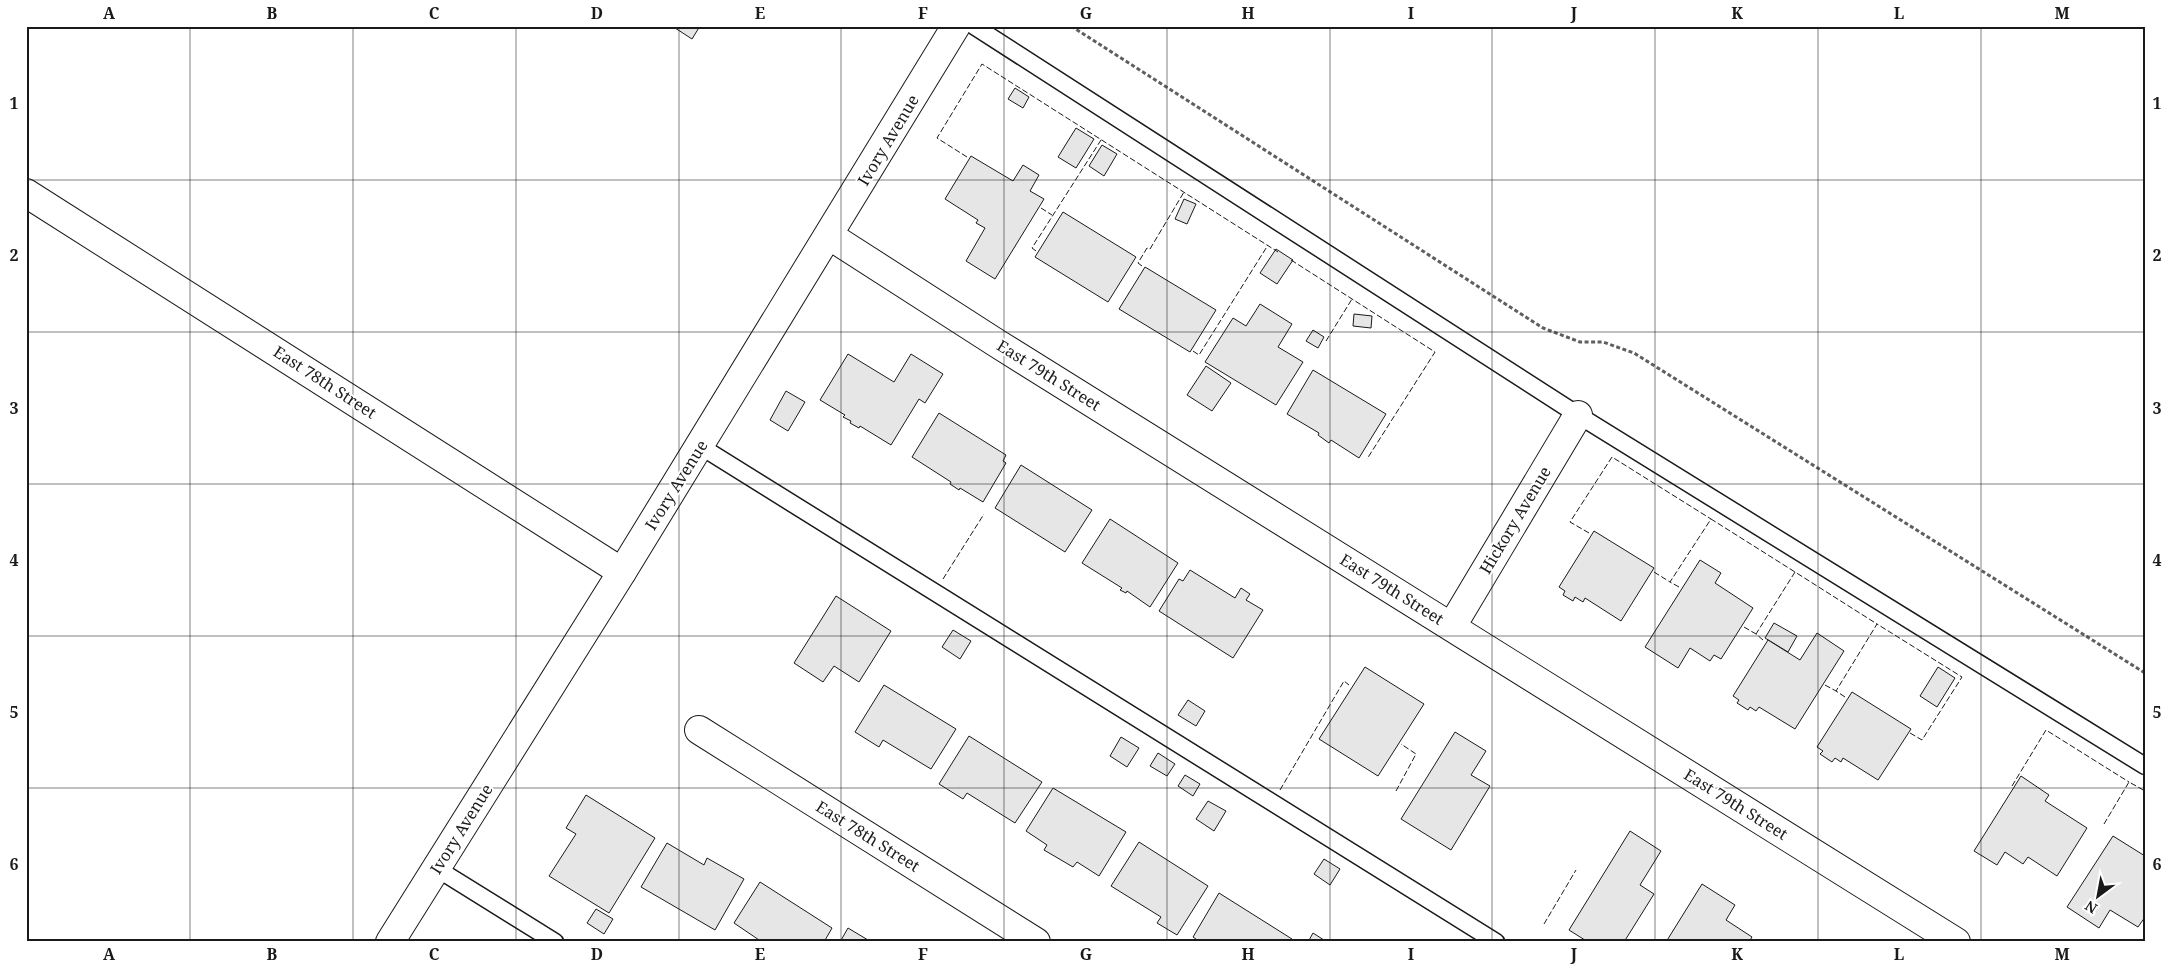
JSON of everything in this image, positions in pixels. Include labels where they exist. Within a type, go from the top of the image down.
[{"type":"street","name":"Ivory Avenue","points":[[390,942],[830,236],[956,26]]},
{"type":"street","name":"East 78th Street","points":[[26,193],[622,572]]},
{"type":"street","name":"East 79th Street","points":[[830,236],[998,344],[1956,942]]},
{"type":"street","name":"Hickory Avenue","points":[[1452,626],[1578,415]]},
{"type":"street","name":"East 78th Street","points":[[699,730],[1036,942]]},
{"type":"lane","points":[[974,26],[1578,415],[2145,766]]},
{"type":"lane","points":[[700,446],[1496,942]]},
{"type":"lane","points":[[436,868],[555,942]]},
{"type":"path","points":[[1071,26],[1543,328],[1580,342],[1603,342],[1634,352],[2145,673]]},
{"type":"building","points":[[672,26],[700,26],[692,39]]},
{"type":"building","points":[[1015,88],[1029,97],[1023,108],[1008,99]]},
{"type":"building","points":[[1076,128],[1094,139],[1076,168],[1058,157]]},
{"type":"building","points":[[1102,145],[1117,154],[1104,176],[1089,166]]},
{"type":"building","points":[[971,156],[1013,181],[1023,165],[1039,175],[1030,191],[1044,199],[995,279],[966,261],[985,228],[976,223],[978,220],[945,199]]},
{"type":"building","points":[[1184,199],[1196,204],[1187,224],[1175,219]]},
{"type":"building","points":[[1063,212],[1136,257],[1108,302],[1035,257]]},
{"type":"building","points":[[1276,249],[1293,260],[1277,284],[1260,273]]},
{"type":"building","points":[[1145,267],[1216,310],[1190,352],[1119,309]]},
{"type":"building","points":[[1260,304],[1292,324],[1278,347],[1303,362],[1276,405],[1205,362],[1233,318],[1246,326]]},
{"type":"building","points":[[1354,314],[1372,316],[1371,328],[1353,326]]},
{"type":"building","points":[[1313,330],[1324,337],[1318,348],[1306,341]]},
{"type":"building","points":[[848,354],[894,382],[911,354],[943,374],[925,403],[919,399],[891,445],[860,426],[859,428],[850,423],[851,421],[843,417],[845,415],[820,400]]},
{"type":"building","points":[[1206,366],[1231,383],[1212,411],[1187,395]]},
{"type":"building","points":[[1313,370],[1386,414],[1359,458],[1331,440],[1329,443],[1318,435],[1319,433],[1287,414]]},
{"type":"building","points":[[786,391],[805,402],[788,431],[770,420]]},
{"type":"building","points":[[939,413],[1006,455],[1003,461],[1006,463],[983,502],[960,488],[959,490],[950,484],[951,482],[912,457]]},
{"type":"building","points":[[1021,465],[1092,510],[1065,552],[995,508]]},
{"type":"building","points":[[1110,519],[1178,563],[1150,607],[1127,591],[1126,593],[1120,590],[1122,588],[1082,563]]},
{"type":"building","points":[[1594,531],[1654,568],[1621,621],[1585,598],[1583,602],[1575,597],[1573,601],[1563,595],[1565,591],[1559,587]]},
{"type":"building","points":[[1700,560],[1721,573],[1715,583],[1753,608],[1721,659],[1714,655],[1710,661],[1690,648],[1678,668],[1645,647]]},
{"type":"building","points":[[1190,570],[1235,598],[1241,588],[1250,594],[1246,600],[1263,610],[1233,658],[1159,611],[1179,579],[1183,581]]},
{"type":"building","points":[[836,596],[891,631],[859,682],[834,666],[823,682],[794,663]]},
{"type":"building","points":[[1774,623],[1797,636],[1788,652],[1765,638]]},
{"type":"building","points":[[953,630],[971,641],[960,659],[942,647]]},
{"type":"building","points":[[1817,633],[1844,651],[1795,729],[1759,707],[1756,711],[1750,707],[1748,710],[1737,703],[1739,700],[1733,696],[1768,640],[1800,660]]},
{"type":"building","points":[[1365,667],[1424,704],[1378,776],[1319,739]]},
{"type":"building","points":[[1938,667],[1955,678],[1937,707],[1920,696]]},
{"type":"building","points":[[884,685],[956,729],[931,769],[883,740],[879,747],[855,732]]},
{"type":"building","points":[[1852,692],[1911,729],[1878,780],[1843,758],[1841,762],[1835,758],[1832,762],[1820,754],[1823,751],[1817,747]]},
{"type":"building","points":[[1188,700],[1205,711],[1196,726],[1178,715]]},
{"type":"building","points":[[1455,732],[1486,751],[1471,775],[1490,786],[1451,850],[1401,819]]},
{"type":"building","points":[[969,736],[1042,782],[1015,823],[967,793],[963,799],[939,784]]},
{"type":"building","points":[[1121,737],[1139,748],[1127,767],[1110,756]]},
{"type":"building","points":[[1158,753],[1175,764],[1167,776],[1150,766]]},
{"type":"building","points":[[1185,775],[1200,784],[1193,796],[1178,786]]},
{"type":"building","points":[[2021,776],[2049,795],[2045,801],[2087,828],[2057,876],[2028,857],[2023,864],[2005,852],[1997,865],[1974,851]]},
{"type":"building","points":[[1053,788],[1126,832],[1099,876],[1077,862],[1073,867],[1044,850],[1047,845],[1026,831]]},
{"type":"building","points":[[586,795],[655,838],[609,913],[549,876],[576,834],[566,828]]},
{"type":"building","points":[[1208,801],[1226,811],[1214,831],[1196,819]]},
{"type":"building","points":[[1630,831],[1661,851],[1640,885],[1654,894],[1624,942],[1588,942],[1569,930]]},
{"type":"building","points":[[2113,836],[2145,856],[2145,917],[2138,927],[2110,910],[2099,928],[2067,907]]},
{"type":"building","points":[[1139,842],[1208,886],[1177,935],[1157,923],[1161,917],[1111,886]]},
{"type":"building","points":[[667,843],[704,865],[707,858],[744,879],[715,930],[641,887]]},
{"type":"building","points":[[1324,859],[1340,869],[1330,885],[1314,874]]},
{"type":"building","points":[[760,882],[832,928],[824,942],[762,942],[734,923]]},
{"type":"building","points":[[1702,884],[1735,905],[1726,920],[1752,937],[1749,942],[1666,942]]},
{"type":"building","points":[[1219,893],[1292,939],[1291,942],[1200,942],[1193,937]]},
{"type":"building","points":[[596,909],[613,919],[604,934],[587,923]]},
{"type":"building","points":[[848,928],[868,940],[868,942],[840,942]]},
{"type":"building","points":[[1313,933],[1327,942],[1308,942]]},
{"type":"fence","points":[[967,157],[937,138],[982,64],[1278,252]]},
{"type":"fence","points":[[1036,251],[1032,248],[1101,140]]},
{"type":"fence","points":[[1142,266],[1138,263],[1147,248],[1150,249],[1184,192]]},
{"type":"fence","points":[[1041,208],[1052,215]]},
{"type":"fence","points":[[1193,351],[1199,355],[1268,245]]},
{"type":"fence","points":[[1291,260],[1435,352],[1367,459]]},
{"type":"fence","points":[[1326,341],[1352,299]]},
{"type":"fence","points":[[1589,533],[1570,522],[1612,457],[1711,519]]},
{"type":"fence","points":[[943,579],[984,514]]},
{"type":"fence","points":[[1679,587],[1670,582],[1711,519],[1795,572]]},
{"type":"fence","points":[[1654,572],[1670,582]]},
{"type":"fence","points":[[1763,640],[1756,634],[1795,572],[1877,624]]},
{"type":"fence","points":[[1845,697],[1836,691],[1877,624],[1962,677],[1922,740],[1910,733]]},
{"type":"fence","points":[[1744,627],[1756,634]]},
{"type":"fence","points":[[1280,790],[1344,681],[1349,685]]},
{"type":"fence","points":[[1825,685],[1836,691]]},
{"type":"fence","points":[[2012,786],[2046,730],[2129,782]]},
{"type":"fence","points":[[1396,791],[1416,754],[1401,744]]},
{"type":"fence","points":[[2104,824],[2129,782],[2145,791]]},
{"type":"fence","points":[[1544,924],[1576,870]]},
{"type":"fence","points":[[1630,939],[1633,942]]}]
